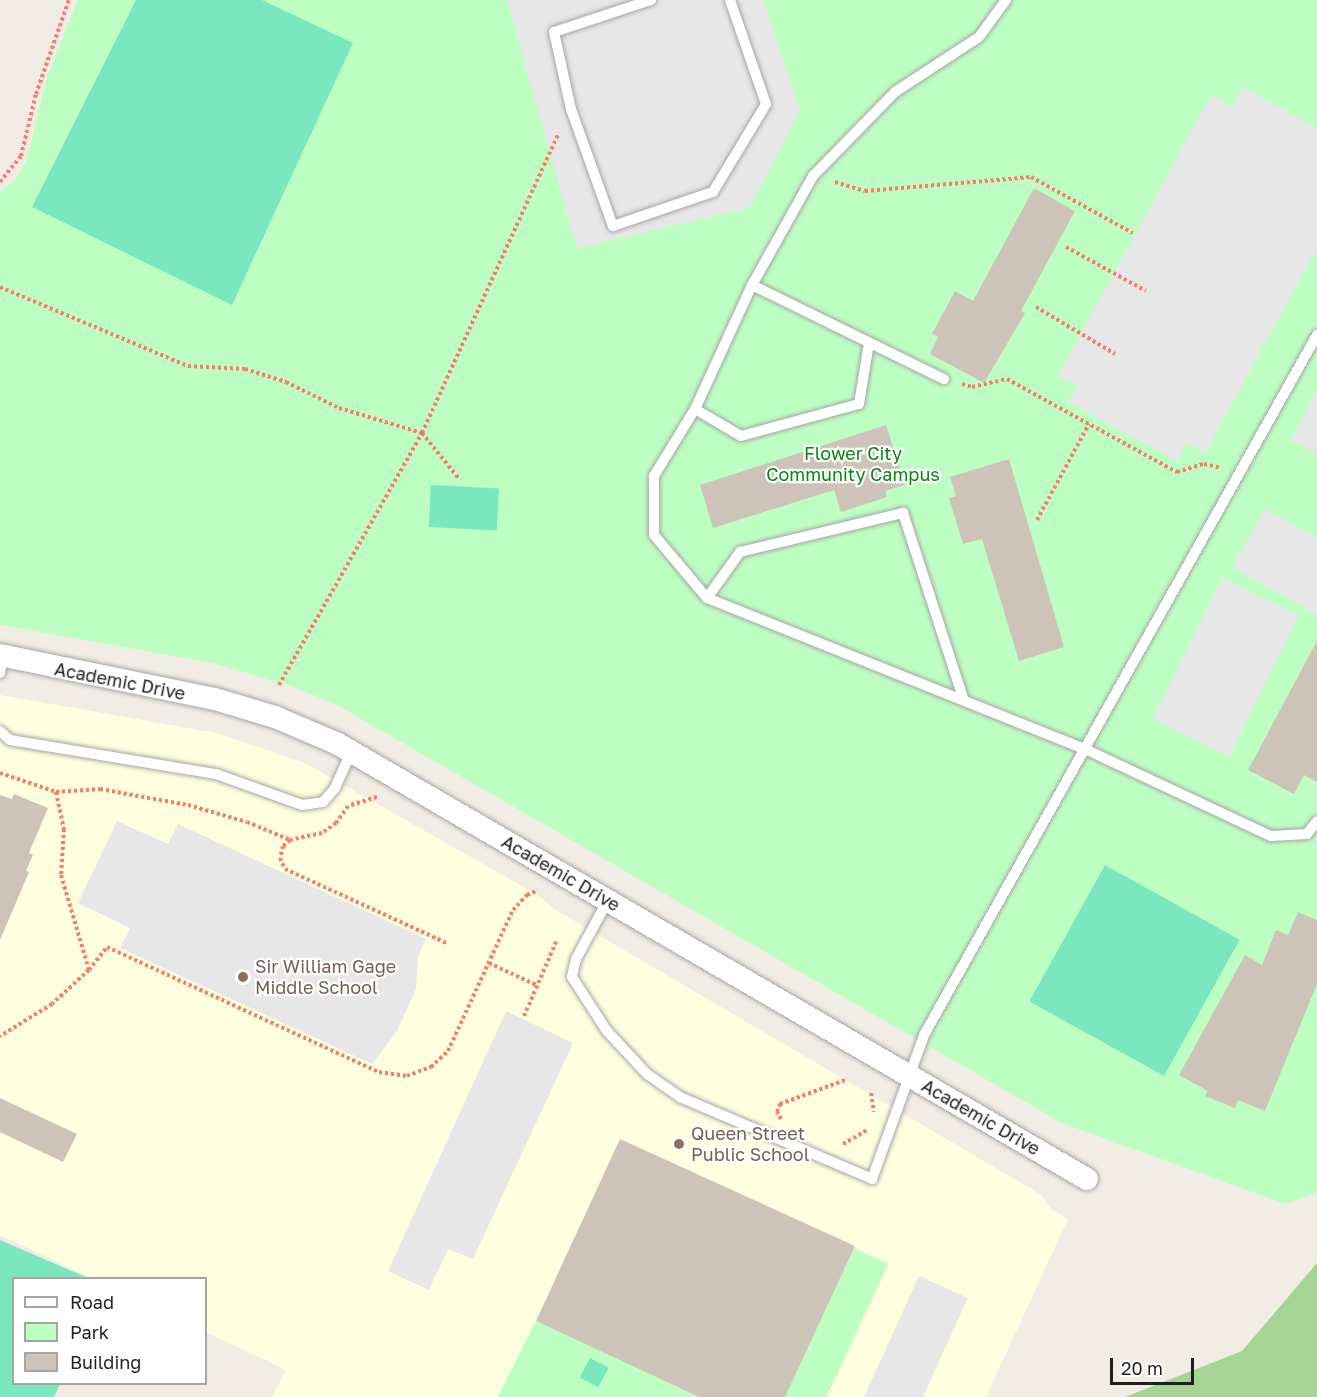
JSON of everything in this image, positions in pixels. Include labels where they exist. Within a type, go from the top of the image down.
[{"type":"street","name":"Academic Drive","points":[[1,662],[215,699],[275,717],[352,750],[1087,1179]]},
{"type":"lane","points":[[651,0],[554,32],[571,109],[613,226],[713,192],[766,104],[730,0]]},
{"type":"lane","points":[[1006,0],[979,37],[895,92],[813,176],[752,285],[695,409],[654,476],[654,535],[707,598],[963,698],[1085,749],[1271,836],[1307,834],[1317,821]]},
{"type":"lane","points":[[752,285],[944,379]]},
{"type":"lane","points":[[608,900],[576,959],[572,977],[615,1039],[647,1074],[680,1097],[872,1179],[924,1035],[1317,335]]},
{"type":"lane","points":[[695,409],[741,436],[859,404],[869,343]]},
{"type":"lane","points":[[707,598],[740,552],[903,513],[963,698]]},
{"type":"lane","points":[[0,730],[10,740],[216,774],[302,805],[323,802],[334,788],[352,750]]},
{"type":"path","points":[[0,182],[21,156],[36,94],[69,0]]},
{"type":"path","points":[[279,685],[422,433],[571,109]]},
{"type":"path","points":[[813,176],[865,190],[1031,177],[1133,233]]},
{"type":"path","points":[[1066,247],[1146,291]]},
{"type":"path","points":[[0,287],[188,366],[245,369],[286,382],[339,408],[422,433],[460,480]]},
{"type":"path","points":[[1036,307],[1115,354]]},
{"type":"path","points":[[944,379],[972,387],[1007,379],[1177,472],[1204,464],[1240,473]]},
{"type":"path","points":[[1037,520],[1089,424]]},
{"type":"path","points":[[0,773],[56,792],[100,789],[188,805],[247,822],[290,840]]},
{"type":"path","points":[[56,792],[64,829],[61,876],[89,970]]},
{"type":"path","points":[[379,796],[348,806],[336,822],[322,833],[290,840],[283,846],[280,858],[285,869],[447,943]]},
{"type":"path","points":[[0,1036],[52,1004],[89,970],[107,948],[394,1077],[420,1073],[444,1056],[513,910],[527,895],[538,890]]},
{"type":"path","points":[[524,1016],[556,942]]},
{"type":"path","points":[[489,963],[538,986]]},
{"type":"path","points":[[786,1122],[778,1116],[780,1104],[848,1079]]},
{"type":"path","points":[[871,1093],[873,1117]]},
{"type":"path","points":[[839,1144],[860,1138],[870,1123]]},
{"type":"shaded area","points":[[507,0],[763,0],[800,110],[749,208],[577,248]]},
{"type":"shaded area","points":[[1242,87],[1317,128],[1317,248],[1205,453],[1187,443],[1177,461],[1068,402],[1077,386],[1058,376],[1211,95],[1232,107]]},
{"type":"shaded area","points":[[1317,390],[1317,454],[1291,440]]},
{"type":"shaded area","points":[[1265,509],[1317,537],[1317,615],[1232,567]]},
{"type":"shaded area","points":[[1222,578],[1298,615],[1230,756],[1153,719]]},
{"type":"shaded area","points":[[0,695],[217,733],[305,763],[538,895],[554,909],[1040,1194],[1051,1209],[1068,1219],[986,1397],[272,1397],[286,1370],[207,1332],[207,1277],[89,1277],[0,1235]]},
{"type":"shaded area","points":[[117,821],[168,844],[178,824],[426,939],[418,957],[416,989],[397,1031],[372,1064],[120,948],[130,928],[78,903]]},
{"type":"shaded area","points":[[506,1011],[573,1043],[473,1259],[448,1249],[429,1290],[388,1271]]},
{"type":"shaded area","points":[[919,1276],[968,1298],[923,1397],[864,1397]]},
{"type":"green space","name":"Flower City Community Campus","points":[[78,0],[1317,0],[1317,1193],[1285,1204],[1062,1123],[337,705],[294,687],[213,663],[0,625],[0,192],[16,179],[26,161],[47,77]]},
{"type":"green space","points":[[136,0],[262,0],[353,43],[232,305],[32,207]]},
{"type":"green space","points":[[431,485],[499,489],[497,531],[429,527]]},
{"type":"green space","points":[[1105,865],[1240,940],[1164,1076],[1029,1001]]},
{"type":"green space","points":[[0,1240],[86,1277],[12,1277],[12,1385],[60,1385],[54,1397],[0,1397]]},
{"type":"green space","points":[[854,1248],[888,1264],[826,1397],[785,1397]]},
{"type":"green space","points":[[1317,1263],[1317,1397],[1125,1397],[1242,1351]]},
{"type":"green space","points":[[536,1321],[571,1337],[699,1397],[498,1397]]},
{"type":"green space","points":[[590,1358],[609,1368],[598,1387],[580,1377]]},
{"type":"building","points":[[1034,188],[1075,211],[1021,311],[1025,313],[984,383],[930,354],[938,337],[932,334],[955,291],[973,301]]},
{"type":"building","points":[[886,425],[905,485],[885,491],[887,497],[841,512],[834,490],[713,528],[700,485]]},
{"type":"building","points":[[1009,459],[1064,647],[1019,661],[982,539],[963,544],[949,498],[956,496],[950,477]]},
{"type":"building","points":[[1317,641],[1317,782],[1304,775],[1294,794],[1248,770]]},
{"type":"building","points":[[14,794],[48,808],[29,853],[33,855],[26,871],[29,872],[0,940],[0,795],[12,799]]},
{"type":"building","points":[[1298,912],[1317,920],[1317,984],[1265,1111],[1238,1100],[1235,1108],[1205,1096],[1208,1091],[1179,1075],[1245,955],[1262,965],[1276,930],[1288,935]]},
{"type":"building","points":[[0,1098],[77,1134],[63,1162],[0,1132]]},
{"type":"building","points":[[620,1139],[855,1246],[785,1397],[699,1397],[536,1321]]},
{"type":"place","name":"Sir William Gage Middle School","points":[[243,977]]},
{"type":"place","name":"Queen Street Public School","points":[[679,1144]]}]
